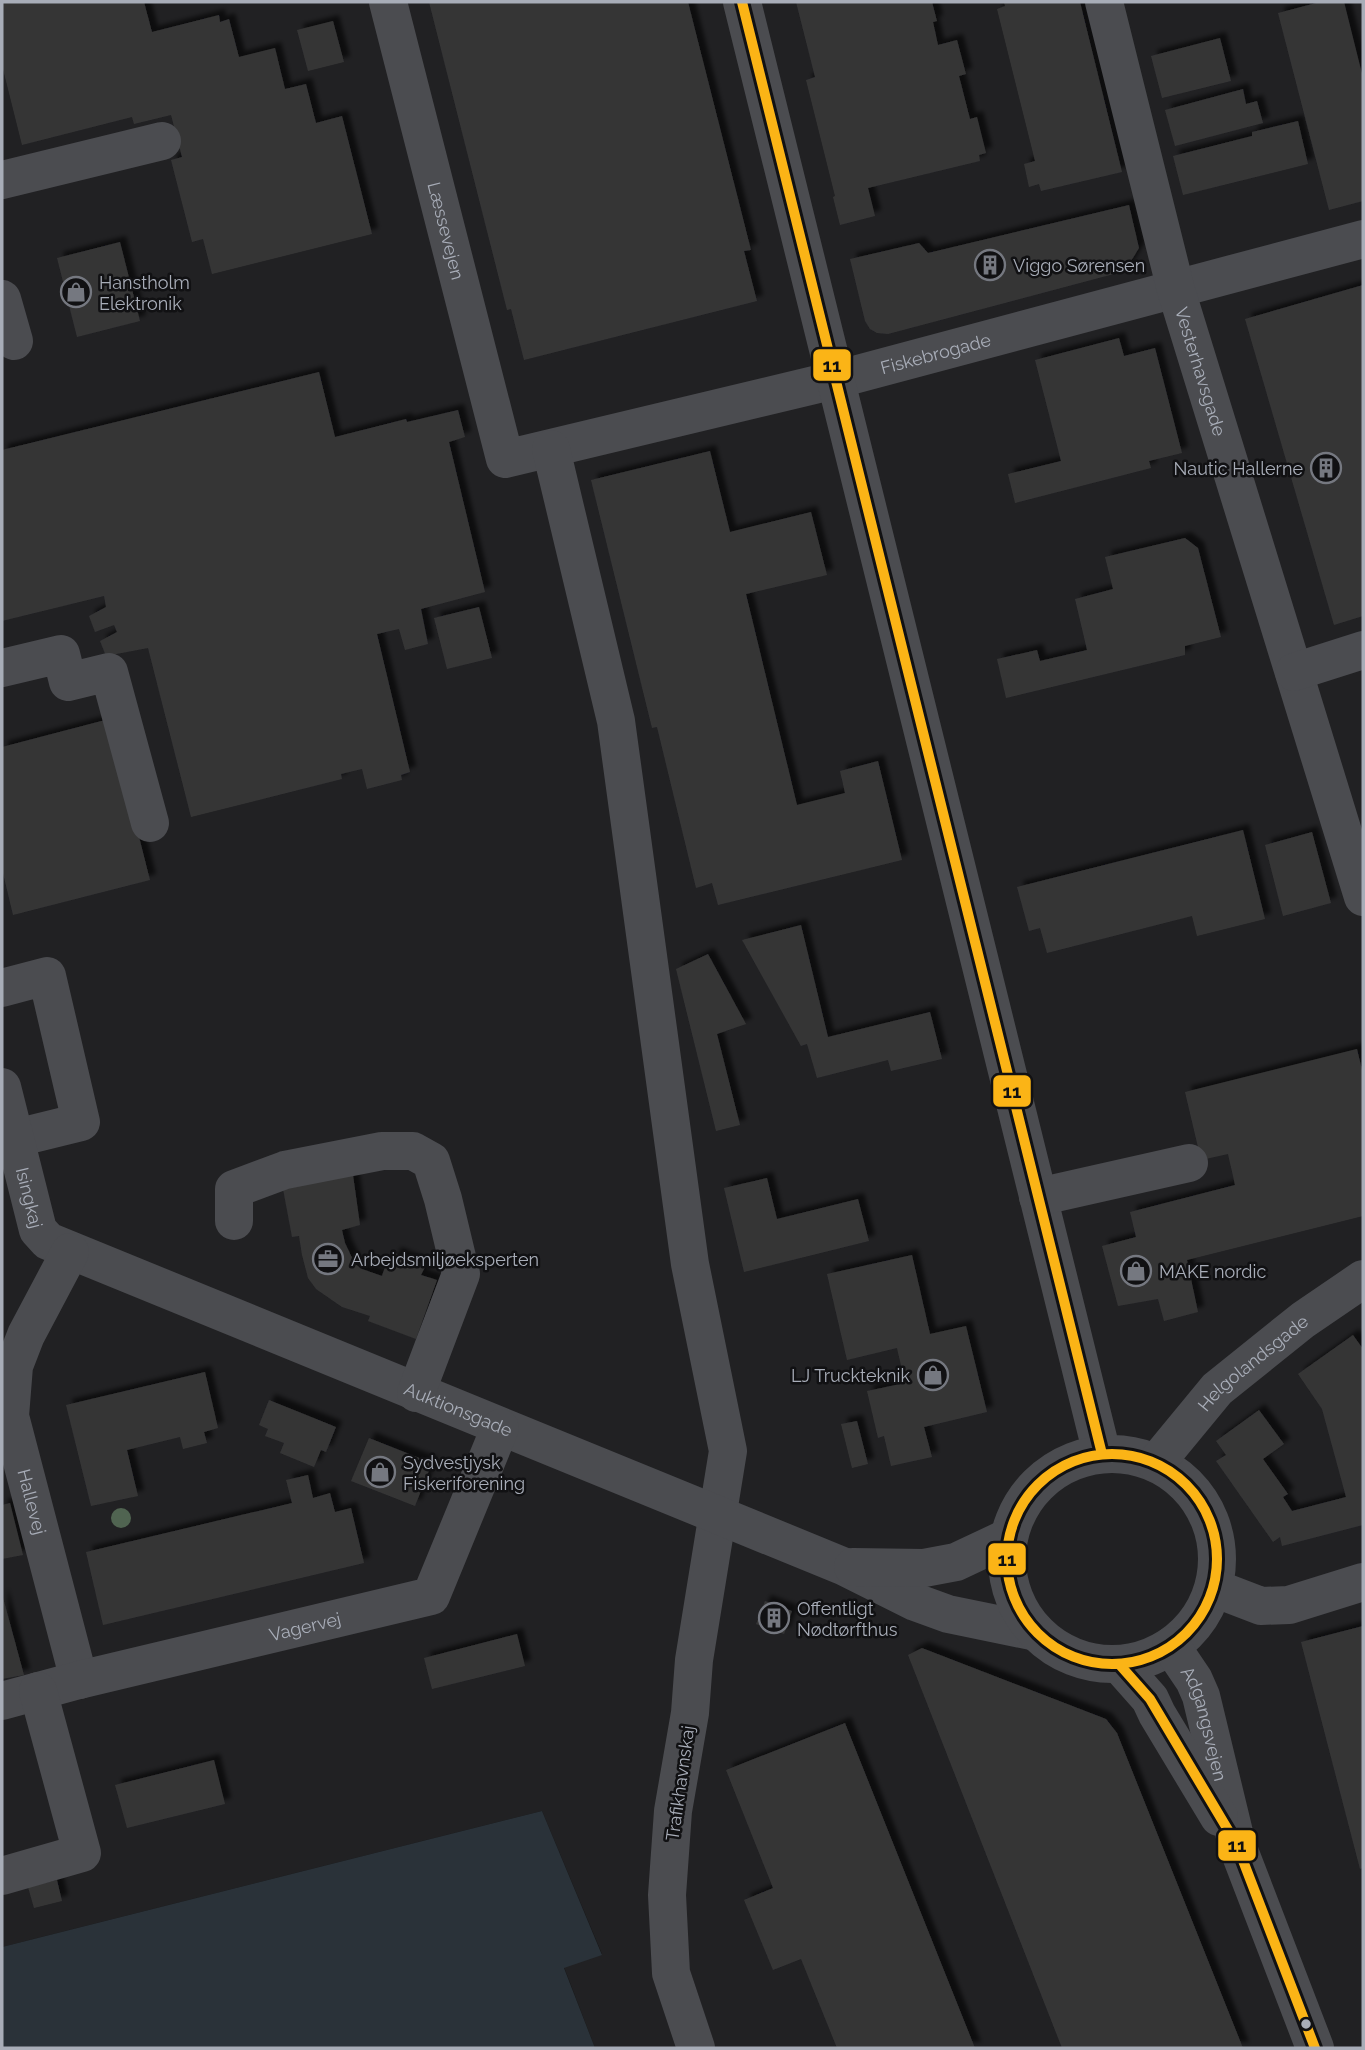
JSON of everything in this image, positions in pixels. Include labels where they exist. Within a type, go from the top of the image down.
[{"type":"street","name":"Læssevejen","points":[[388,2],[505,459]]},
{"type":"street","points":[[742,2],[1098,1440]]},
{"type":"street","name":"Vesterhavsgade","points":[[1104,2],[1176,290],[1294,672],[1349,803],[1363,897]]},
{"type":"street","points":[[2,180],[162,141]]},
{"type":"street","name":"Fiskebrogade","points":[[505,459],[835,380],[1363,239]]},
{"type":"street","points":[[2,299],[14,341]]},
{"type":"street","name":"Trafikhavnskaj","points":[[551,449],[616,721],[691,1264],[728,1451],[673,1811],[667,1895],[671,1973],[696,2048]]},
{"type":"street","points":[[1294,672],[1363,650]]},
{"type":"street","points":[[2,668],[61,654],[68,682],[109,672],[149,823]]},
{"type":"street","points":[[2,988],[47,976],[81,1122],[10,1132]]},
{"type":"street","name":"Isingkaj","points":[[2,1087],[10,1132],[38,1230],[48,1241],[70,1252]]},
{"type":"street","points":[[234,1221],[234,1189],[285,1170],[382,1151],[413,1151],[431,1161],[461,1274],[416,1393]]},
{"type":"street","points":[[1038,1197],[1189,1163]]},
{"type":"street","name":"Auktionsgade","points":[[70,1252],[845,1567],[915,1602],[948,1614],[1036,1632]]},
{"type":"street","name":"Hallevej","points":[[70,1252],[8,1368],[10,1416],[79,1680]]},
{"type":"street","name":"Helgolandsgade","points":[[1156,1463],[1217,1389],[1303,1320],[1363,1279]]},
{"type":"street","name":"Vagervej","points":[[2,1700],[430,1596],[500,1428]]},
{"type":"street","points":[[1098,1440],[1130,1455],[1156,1463],[1181,1479],[1201,1502],[1213,1529],[1218,1558],[1214,1588],[1204,1612],[1188,1633],[1155,1655],[1119,1664],[1096,1663],[1074,1657],[1036,1632],[1021,1611],[1011,1588],[1007,1563],[1009,1537],[1023,1504],[1046,1477],[1098,1440]]},
{"type":"street","name":"Auktionsgade","points":[[845,1567],[924,1568],[956,1562],[1009,1537]]},
{"type":"street","points":[[1214,1588],[1261,1606],[1289,1605],[1363,1582]]},
{"type":"street","name":"Adgangsvejen","points":[[1171,1646],[1194,1680],[1201,1696],[1237,1845],[1315,2048]]},
{"type":"street","name":"Adgangsvejen","points":[[1119,1664],[1150,1699],[1237,1845]]},
{"type":"street","points":[[2,1876],[82,1853],[38,1691]]},
{"type":"shaded area","points":[[2,2],[1363,2],[1363,2048],[595,2048],[564,1967],[602,1954],[542,1811],[2,1947]]},
{"type":"shaded area","points":[[542,1811],[602,1955],[564,1968],[595,2048],[2,2048],[2,1947]]},
{"type":"building","points":[[2,2],[144,2],[152,32],[219,15],[220,22],[229,19],[239,57],[275,48],[285,89],[306,84],[316,123],[342,116],[372,234],[212,274],[203,239],[192,242],[171,160],[182,157],[171,115],[134,124],[132,117],[22,145],[2,65]]},
{"type":"building","points":[[429,2],[688,2],[751,250],[744,251],[757,301],[524,360],[511,309],[507,310]]},
{"type":"building","points":[[796,2],[932,2],[937,21],[933,22],[938,45],[957,40],[966,74],[959,76],[970,119],[977,117],[986,153],[979,155],[980,161],[868,188],[875,216],[840,225],[806,80],[815,77]]},
{"type":"building","points":[[1004,2],[1080,2],[1122,172],[1041,191],[1039,184],[1029,187],[1024,164],[1035,161],[997,9],[1005,6]]},
{"type":"building","points":[[1320,2],[1344,2],[1363,78],[1363,201],[1329,210],[1278,13]]},
{"type":"building","points":[[333,21],[344,62],[308,71],[297,30]]},
{"type":"building","points":[[1220,38],[1231,81],[1162,98],[1151,56]]},
{"type":"building","points":[[1243,89],[1246,104],[1257,101],[1263,123],[1175,146],[1165,110]]},
{"type":"building","points":[[1298,121],[1308,164],[1183,195],[1173,156]]},
{"type":"building","name":"Viggo Sørensen","points":[[1129,205],[1139,248],[1125,271],[888,334],[877,333],[870,329],[865,321],[850,259],[919,243],[928,253]]},
{"type":"building","points":[[120,242],[140,321],[77,337],[57,258]]},
{"type":"building","name":"Nautic Hallerne","points":[[1363,285],[1363,616],[1334,625],[1245,319]]},
{"type":"building","points":[[1119,338],[1124,356],[1155,348],[1182,453],[1149,461],[1151,468],[1015,503],[1008,474],[1061,461],[1035,360]]},
{"type":"building","points":[[319,372],[335,437],[406,419],[407,422],[458,410],[465,437],[449,442],[485,592],[421,609],[428,644],[405,650],[399,629],[377,634],[410,772],[401,775],[402,780],[367,789],[362,769],[341,774],[342,779],[191,817],[148,648],[106,656],[100,641],[117,632],[114,625],[95,632],[89,616],[106,607],[104,596],[2,621],[2,450]]},
{"type":"building","points":[[710,451],[730,532],[811,512],[827,575],[746,594],[797,805],[845,793],[840,771],[878,761],[902,860],[718,905],[712,883],[696,888],[657,727],[652,728],[591,480]]},
{"type":"building","points":[[1185,538],[1198,548],[1221,637],[1185,646],[1185,655],[1006,698],[997,659],[1037,650],[1040,661],[1087,650],[1075,599],[1113,589],[1105,557]]},
{"type":"building","points":[[479,607],[492,658],[447,669],[434,618]]},
{"type":"building","points":[[109,719],[150,880],[13,915],[2,869],[2,747]]},
{"type":"building","points":[[1243,830],[1265,919],[1197,936],[1192,916],[1047,953],[1040,928],[1029,931],[1017,887]]},
{"type":"building","points":[[1312,832],[1331,903],[1283,916],[1265,845]]},
{"type":"building","points":[[801,925],[828,1037],[930,1012],[942,1059],[891,1071],[888,1060],[817,1078],[807,1044],[801,1046],[742,940]]},
{"type":"building","points":[[708,954],[746,1024],[717,1034],[740,1125],[716,1131],[676,969]]},
{"type":"building","points":[[1357,1049],[1363,1074],[1363,1216],[1187,1260],[1198,1312],[1164,1321],[1158,1299],[1118,1306],[1102,1246],[1136,1237],[1130,1212],[1235,1185],[1228,1154],[1201,1160],[1185,1092]]},
{"type":"building","name":"Arbejdsmiljøeksperten","points":[[353,1175],[360,1225],[342,1230],[355,1264],[382,1276],[386,1264],[390,1266],[395,1253],[426,1265],[421,1275],[437,1280],[416,1339],[368,1321],[370,1316],[342,1307],[316,1289],[308,1278],[299,1236],[292,1237],[283,1189]]},
{"type":"building","points":[[767,1178],[777,1219],[858,1199],[869,1241],[744,1272],[724,1188]]},
{"type":"building","points":[[912,1255],[930,1334],[966,1326],[987,1412],[924,1427],[932,1457],[891,1466],[884,1436],[878,1438],[867,1391],[905,1383],[897,1348],[847,1360],[827,1274]]},
{"type":"building","points":[[1353,1335],[1363,1349],[1363,1525],[1282,1546],[1280,1537],[1273,1542],[1216,1461],[1226,1455],[1216,1441],[1259,1410],[1284,1444],[1263,1459],[1288,1494],[1283,1497],[1292,1511],[1346,1497],[1322,1409],[1298,1374]]},
{"type":"building","points":[[205,1372],[218,1428],[204,1432],[207,1443],[183,1449],[180,1437],[127,1450],[138,1496],[91,1506],[66,1405]]},
{"type":"building","points":[[269,1400],[336,1427],[326,1452],[321,1450],[314,1467],[280,1453],[284,1443],[265,1436],[268,1429],[259,1425]]},
{"type":"building","points":[[857,1421],[868,1464],[852,1468],[841,1424]]},
{"type":"building","points":[[369,1438],[432,1463],[415,1506],[351,1481]]},
{"type":"building","points":[[308,1475],[313,1498],[330,1493],[335,1512],[351,1508],[364,1563],[103,1625],[86,1552],[292,1503],[286,1480]]},
{"type":"building","points":[[10,1503],[23,1555],[2,1559],[2,1505]]},
{"type":"building","points":[[2,1594],[24,1675],[2,1679]]},
{"type":"building","name":"Offentligt Nødtørfthus","points":[[765,1601],[792,1611],[784,1634],[756,1624]]},
{"type":"building","points":[[1363,1626],[1363,1868],[1360,1869],[1301,1642]]},
{"type":"building","points":[[517,1634],[525,1666],[432,1689],[424,1658]]},
{"type":"building","points":[[922,1648],[1106,1719],[1117,1733],[1243,2048],[1062,2048],[908,1655]]},
{"type":"building","points":[[845,1723],[975,2048],[837,2048],[801,1959],[773,1970],[744,1900],[773,1888],[726,1770]]},
{"type":"building","points":[[214,1760],[225,1804],[127,1828],[115,1785]]},
{"type":"building","points":[[57,1880],[62,1901],[34,1908],[28,1887]]},
{"type":"transit line","name":"11","points":[[742,2],[1102,1454]]},
{"type":"transit line","name":"11","points":[[1112,1454],[1152,1462],[1186,1485],[1209,1519],[1217,1559],[1209,1599],[1186,1633],[1152,1656],[1112,1664],[1072,1656],[1038,1633],[1015,1599],[1007,1559],[1015,1519],[1038,1485],[1072,1462],[1112,1454]]},
{"type":"transit line","name":"11","points":[[1119,1664],[1150,1699],[1237,1845],[1315,2048]]},
{"type":"place","name":"Viggo Sørensen","points":[[990,265]]},
{"type":"place","name":"Hanstholm Elektronik","points":[[76,292]]},
{"type":"place","name":"Nautic Hallerne","points":[[1326,468]]},
{"type":"place","name":"Arbejdsmiljøeksperten","points":[[328,1259]]},
{"type":"place","name":"MAKE nordic","points":[[1136,1271]]},
{"type":"place","name":"LJ Truckteknik","points":[[933,1375]]},
{"type":"place","name":"Sydvestjysk Fiskeriforening","points":[[380,1472]]},
{"type":"place","name":"Offentligt Nødtørfthus","points":[[774,1618]]}]
